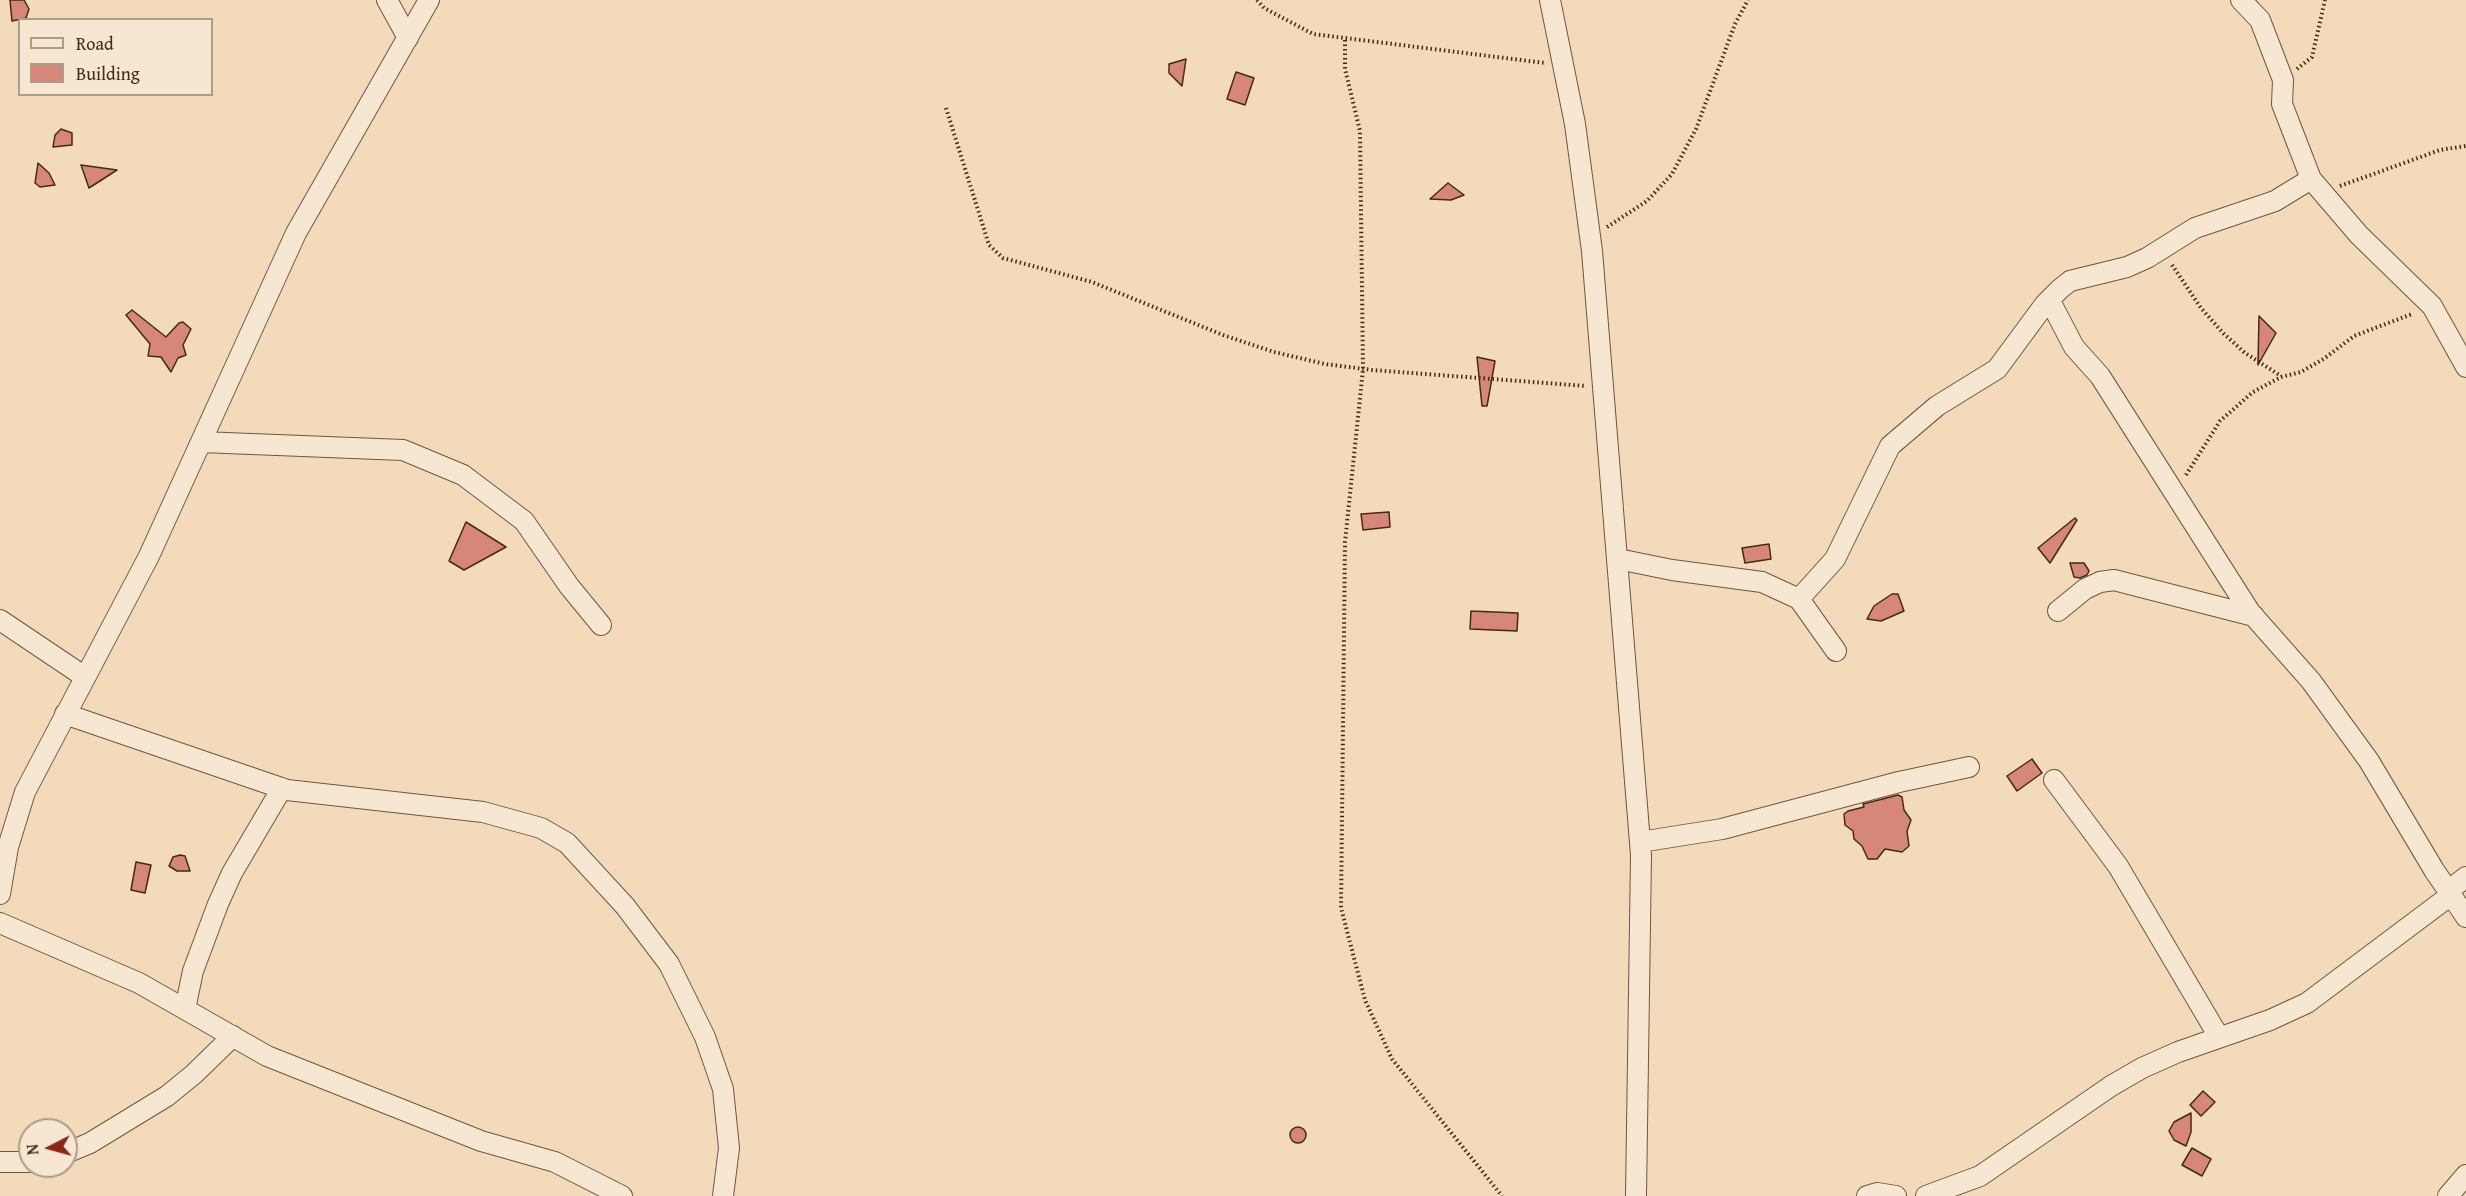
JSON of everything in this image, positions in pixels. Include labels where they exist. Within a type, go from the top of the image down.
[{"type":"street","points":[[387,0],[408,38]]},
{"type":"street","points":[[0,894],[6,834],[25,792],[149,556],[296,233],[429,0]]},
{"type":"street","points":[[1550,0],[1575,124],[1590,236],[1641,842],[1636,1196]]},
{"type":"street","points":[[2241,0],[2260,20],[2283,80],[2282,104],[2317,185],[2359,235],[2432,306],[2466,367]]},
{"type":"street","points":[[1798,599],[1835,559],[1890,446],[1938,406],[1997,369],[2044,304],[2050,301],[2070,280],[2127,267],[2161,250],[2195,228],[2317,185]]},
{"type":"street","points":[[2050,301],[2074,347],[2100,376],[2254,616],[2311,681],[2369,761],[2466,917]]},
{"type":"street","points":[[201,442],[403,450],[463,475],[524,521],[569,586],[601,625]]},
{"type":"street","points":[[1618,559],[1672,570],[1762,582],[1798,599],[1836,651]]},
{"type":"street","points":[[2058,611],[2085,589],[2100,582],[2114,580],[2254,616]]},
{"type":"street","points":[[0,620],[85,677]]},
{"type":"street","points":[[65,714],[282,788],[483,812],[541,828],[567,843],[625,906],[669,964],[705,1037],[723,1089],[729,1148],[723,1196]]},
{"type":"street","points":[[1641,842],[1722,829],[1899,782],[1969,767]]},
{"type":"street","points":[[2054,780],[2118,866],[2219,1037]]},
{"type":"street","points":[[185,1009],[193,971],[218,904],[232,873],[282,788]]},
{"type":"street","points":[[1926,1196],[1980,1176],[2111,1086],[2142,1068],[2219,1037],[2270,1020],[2307,1003],[2450,893],[2466,877]]},
{"type":"street","points":[[0,923],[139,983],[267,1056],[481,1141],[555,1162],[622,1196]]},
{"type":"street","points":[[78,1148],[167,1096],[194,1074],[233,1036]]},
{"type":"street","points":[[0,1162],[18,1161]]},
{"type":"street","points":[[2448,1196],[2466,1175]]},
{"type":"street","points":[[1867,1196],[1877,1193],[1896,1196]]},
{"type":"path","points":[[1257,0],[1264,8],[1313,34],[1345,40],[1563,66]]},
{"type":"path","points":[[1590,236],[1647,201],[1672,174],[1696,129],[1735,24],[1748,0]]},
{"type":"path","points":[[2283,80],[2312,57],[2325,0]]},
{"type":"path","points":[[1345,40],[1346,69],[1360,131],[1363,369],[1345,542],[1341,908],[1365,1000],[1392,1059],[1502,1196]]},
{"type":"path","points":[[946,108],[989,245],[1003,258],[1092,282],[1156,310],[1274,352],[1325,364],[1604,388]]},
{"type":"path","points":[[2317,185],[2440,150],[2466,146]]},
{"type":"path","points":[[2161,250],[2201,308],[2224,334],[2245,353],[2281,376]]},
{"type":"path","points":[[2175,493],[2220,421],[2253,392],[2281,376],[2309,367],[2354,336],[2432,306]]},
{"type":"building","points":[[10,0],[24,0],[29,9],[26,18],[12,21]]},
{"type":"building","points":[[1186,59],[1182,86],[1169,73],[1169,64]]},
{"type":"building","points":[[1236,72],[1254,78],[1245,105],[1227,99]]},
{"type":"building","points":[[61,129],[72,133],[72,145],[53,147],[55,135]]},
{"type":"building","points":[[38,163],[49,173],[55,185],[40,187],[35,183]]},
{"type":"building","points":[[81,165],[117,170],[89,188]]},
{"type":"building","points":[[1448,183],[1464,195],[1451,200],[1430,199]]},
{"type":"building","points":[[132,310],[166,337],[179,323],[183,322],[191,329],[183,345],[186,355],[178,358],[171,372],[161,357],[148,356],[150,344],[126,315]]},
{"type":"building","points":[[2259,316],[2276,333],[2258,365]]},
{"type":"building","points":[[1477,357],[1495,361],[1487,406],[1482,406]]},
{"type":"building","points":[[1389,512],[1390,527],[1363,530],[1361,514]]},
{"type":"building","points":[[2075,518],[2077,520],[2050,563],[2038,548]]},
{"type":"building","points":[[466,522],[506,547],[464,570],[449,561]]},
{"type":"building","points":[[1769,544],[1771,559],[1745,563],[1742,548]]},
{"type":"building","points":[[2070,563],[2084,563],[2089,571],[2087,575],[2080,578],[2074,577]]},
{"type":"building","points":[[1892,594],[1898,594],[1904,611],[1881,621],[1867,619],[1874,606]]},
{"type":"building","points":[[1471,611],[1518,613],[1517,631],[1470,629]]},
{"type":"building","points":[[2032,759],[2042,773],[2017,791],[2007,776]]},
{"type":"building","points":[[1898,795],[1902,797],[1904,810],[1911,820],[1907,831],[1909,846],[1902,852],[1885,849],[1877,859],[1868,859],[1862,846],[1854,839],[1853,831],[1845,825],[1844,814],[1864,807],[1863,804]]},
{"type":"building","points":[[185,856],[190,871],[177,871],[169,866],[173,857]]},
{"type":"building","points":[[136,862],[151,865],[145,893],[131,890]]},
{"type":"building","points":[[2203,1091],[2215,1102],[2201,1116],[2190,1105]]},
{"type":"building","points":[[2191,1113],[2191,1132],[2186,1146],[2174,1140],[2169,1131],[2174,1122]]},
{"type":"building","points":[[1295,1127],[1301,1127],[1306,1135],[1304,1141],[1295,1143],[1290,1138],[1290,1132]]},
{"type":"building","points":[[2192,1148],[2211,1159],[2202,1176],[2182,1165]]}]
